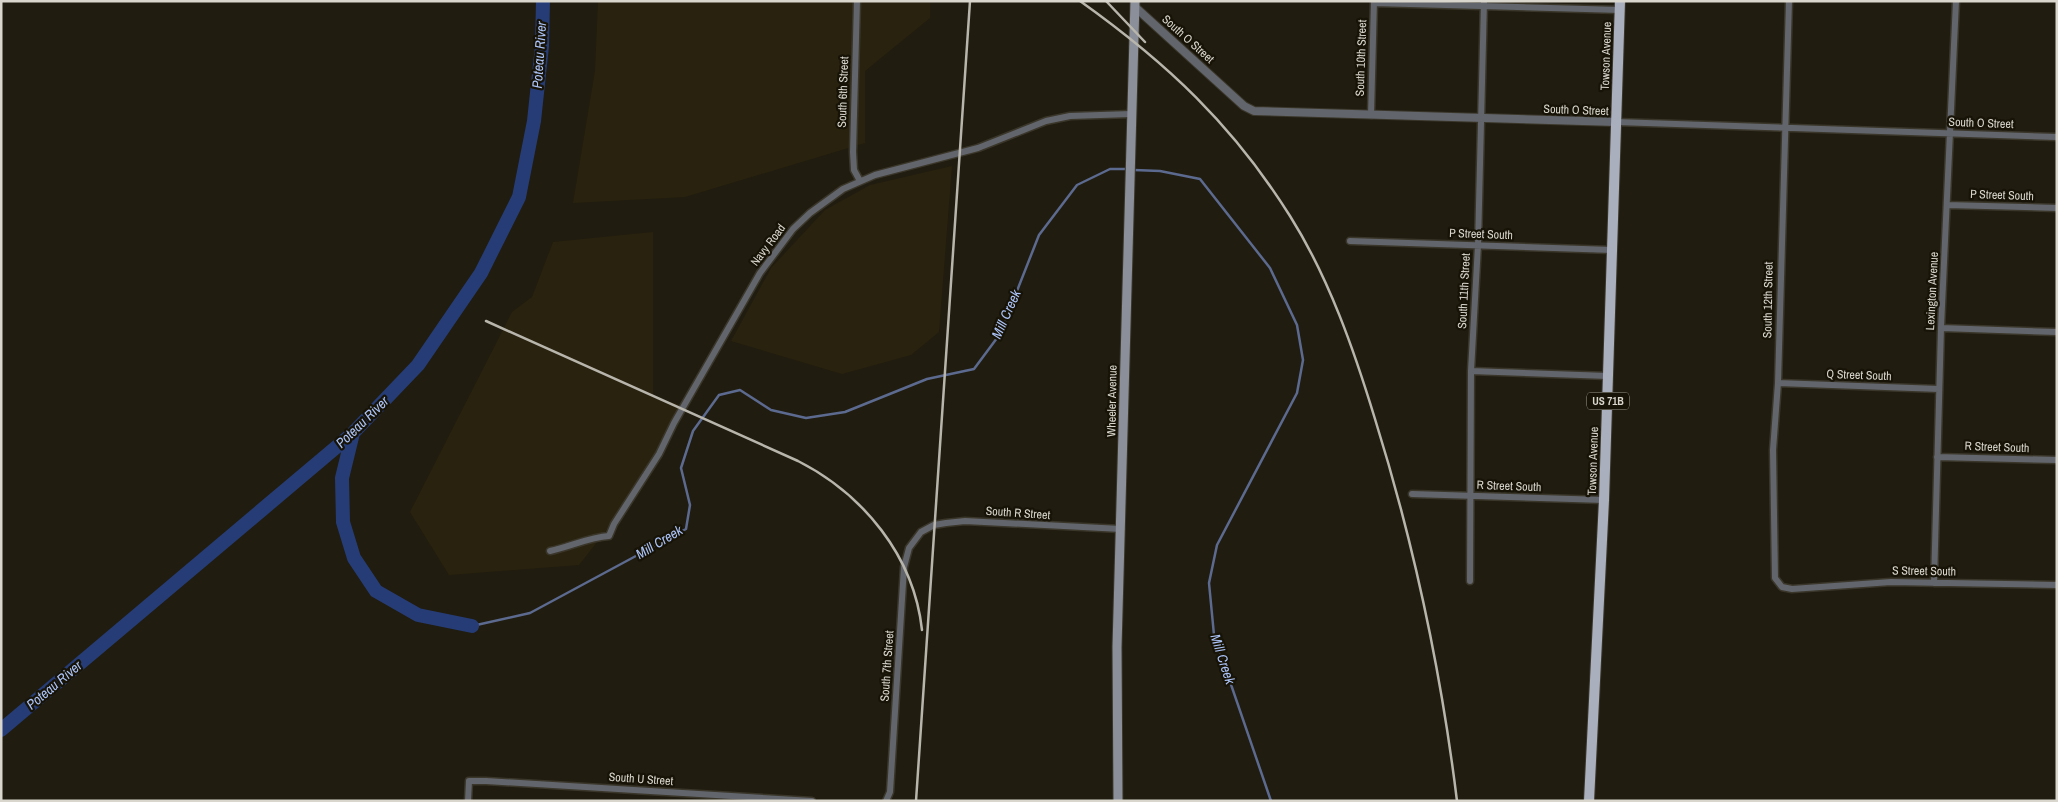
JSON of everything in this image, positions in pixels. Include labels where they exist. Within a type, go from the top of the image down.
[{"type":"main road","name":"Wheeler Avenue","points":[[1118,801],[1117,647],[1129,152],[1135,4]]},
{"type":"main road","name":"Towson Avenue","points":[[1589,801],[1604,500],[1620,6]]},
{"type":"street","name":"South 6th Street","points":[[858,1],[852,152],[854,170],[860,181]]},
{"type":"street","name":"South 12th Street","points":[[1789,1],[1778,383],[1773,450],[1774,568],[1779,584],[1792,589]]},
{"type":"street","name":"Lexington Avenue","points":[[1934,583],[1941,328],[1956,1]]},
{"type":"street","points":[[1374,2],[1620,6]]},
{"type":"street","name":"South 10th Street","points":[[1371,114],[1374,2]]},
{"type":"street","name":"South O Street","points":[[1135,4],[1249,109],[1260,112],[2057,137]]},
{"type":"street","name":"South 11th Street","points":[[1470,581],[1471,371],[1478,245],[1484,4]]},
{"type":"street","name":"Navy Road","points":[[550,550],[570,547],[597,536],[609,536],[614,524],[659,454],[678,415],[768,260],[793,229],[810,213],[843,189],[860,181],[891,170],[978,148],[1057,118],[1131,114]]},
{"type":"street","name":"P Street South","points":[[1947,205],[2057,208]]},
{"type":"street","name":"P Street South","points":[[1350,241],[1612,250]]},
{"type":"street","points":[[1941,328],[2057,332]]},
{"type":"street","points":[[1471,371],[1608,376]]},
{"type":"street","name":"Q Street South","points":[[1778,383],[1939,389]]},
{"type":"street","name":"R Street South","points":[[1937,457],[2057,460]]},
{"type":"street","name":"R Street South","points":[[1412,494],[1604,500]]},
{"type":"street","name":"South R Street","points":[[917,536],[926,528],[955,521],[1121,529]]},
{"type":"street","name":"South 7th Street","points":[[886,801],[890,792],[904,567],[909,548],[917,536]]},
{"type":"street","name":"S Street South","points":[[1792,589],[1868,583],[2057,585]]},
{"type":"street","name":"South U Street","points":[[468,801],[469,781],[812,801]]},
{"type":"shaded area","points":[[598,1],[930,1],[930,18],[865,71],[865,143],[685,197],[573,203],[595,71]]},
{"type":"shaded area","points":[[952,166],[939,332],[911,355],[842,374],[731,341],[771,268],[825,210],[870,185]]},
{"type":"shaded area","points":[[653,232],[653,397],[681,405],[638,490],[579,565],[449,575],[410,512],[512,312],[532,297],[553,242]]},
{"type":"waterway","name":"Poteau River","points":[[1,730],[353,433],[418,365],[481,273],[519,197],[534,121],[542,46],[543,1]]},
{"type":"waterway","name":"Mill Creek","points":[[472,626],[530,613],[686,529],[690,505],[681,468],[693,431],[719,395],[740,390],[771,410],[806,418],[845,412],[927,379],[974,369],[1000,334],[1039,235],[1077,185],[1110,169],[1128,169]]},
{"type":"waterway","name":"Mill Creek","points":[[1134,170],[1160,171],[1200,179],[1270,268],[1297,325],[1303,360],[1297,393],[1217,545],[1209,583],[1214,635],[1271,801]]},
{"type":"waterway","name":"Mill Creek","points":[[353,433],[342,478],[343,522],[354,558],[376,591],[418,615],[472,626]]},
{"type":"railway","points":[[916,801],[970,1]]},
{"type":"railway","points":[[1080,1],[1112,24],[1170,72],[1221,124],[1268,183],[1290,216],[1317,264],[1339,315],[1358,367],[1402,513],[1425,608],[1443,704],[1457,801]]},
{"type":"railway","points":[[1106,1],[1145,42]]},
{"type":"railway","points":[[486,321],[798,461],[822,475],[864,509],[896,553],[908,577],[917,603],[922,630]]}]
